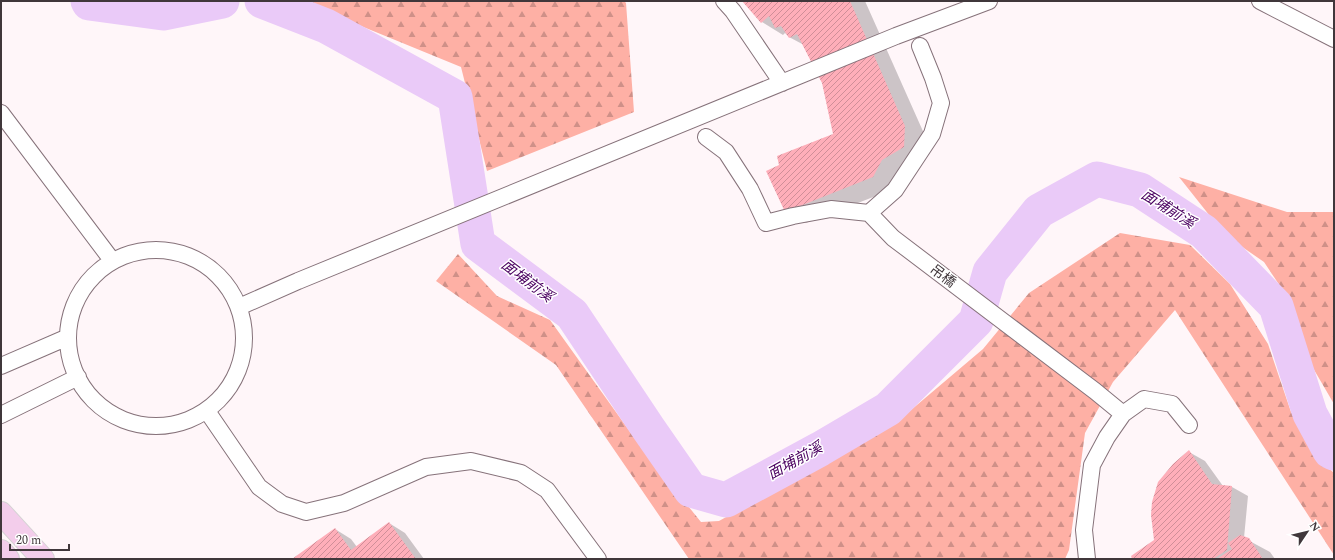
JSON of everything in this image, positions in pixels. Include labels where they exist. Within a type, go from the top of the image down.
[{"type":"main road","points":[[1,513],[43,559]]},
{"type":"main road","points":[[1,551],[8,559]]},
{"type":"street","points":[[724,1],[782,83]]},
{"type":"street","points":[[239,307],[298,281],[896,36],[989,1]]},
{"type":"street","points":[[1260,1],[1334,39]]},
{"type":"street","points":[[706,137],[726,152],[750,189],[766,223],[831,209],[869,213],[895,190],[932,134],[941,103],[920,46]]},
{"type":"street","points":[[1,113],[110,259]]},
{"type":"street","name":"吊橋","points":[[869,213],[893,238],[1095,391],[1123,414]]},
{"type":"street","points":[[133,250],[156,250],[182,254],[206,265],[226,284],[239,307],[245,336],[241,365],[228,391],[207,411],[183,423],[155,427],[128,422],[103,409],[84,389],[71,364],[68,336],[72,309],[85,284],[110,259],[133,250]]},
{"type":"street","points":[[1,366],[68,336]]},
{"type":"street","points":[[1,415],[78,377]]},
{"type":"street","points":[[1087,559],[1084,530],[1092,465],[1107,437],[1123,414],[1144,399],[1172,404],[1189,425]]},
{"type":"street","points":[[207,411],[258,486],[282,504],[306,512],[344,502],[426,467],[471,461],[521,473],[547,490],[598,559]]},
{"type":"green space","points":[[300,1],[624,1],[626,3],[634,112],[487,171],[461,67]]},
{"type":"green space","points":[[1179,177],[1287,212],[1334,212],[1334,404],[1313,368],[1286,295],[1264,262],[1225,235]]},
{"type":"green space","points":[[1120,233],[1190,245],[1230,284],[1268,344],[1291,412],[1317,458],[1334,473],[1334,555],[1175,310],[1113,382],[1085,433],[1069,550],[1065,559],[689,559],[556,365],[436,281],[458,254],[497,296],[550,320],[646,454],[701,522],[719,521],[898,421],[983,349],[1029,293]]},
{"type":"building","points":[[742,1],[850,1],[905,126],[904,147],[882,160],[873,177],[785,212],[766,171],[779,165],[777,156],[833,134],[822,83],[797,34],[789,38],[781,26],[775,28],[769,16],[761,23]]},
{"type":"building","points":[[1189,450],[1212,484],[1232,486],[1227,550],[1213,559],[1132,559],[1131,556],[1154,540],[1151,515],[1152,502],[1158,482],[1173,464]]},
{"type":"building","points":[[389,522],[416,559],[292,559],[335,528],[351,550]]},
{"type":"building","points":[[1240,535],[1249,538],[1263,559],[1217,559],[1232,549],[1228,543]]},
{"type":"waterway","name":"面埔前溪","points":[[88,1],[89,3],[163,13],[222,1]]},
{"type":"waterway","name":"面埔前溪","points":[[262,1],[326,26],[455,97],[478,244],[572,314],[691,490],[726,500],[820,449],[888,409],[976,321],[990,272],[1039,211],[1097,179],[1140,190],[1204,232],[1276,306],[1310,414],[1330,451],[1334,453]]}]
